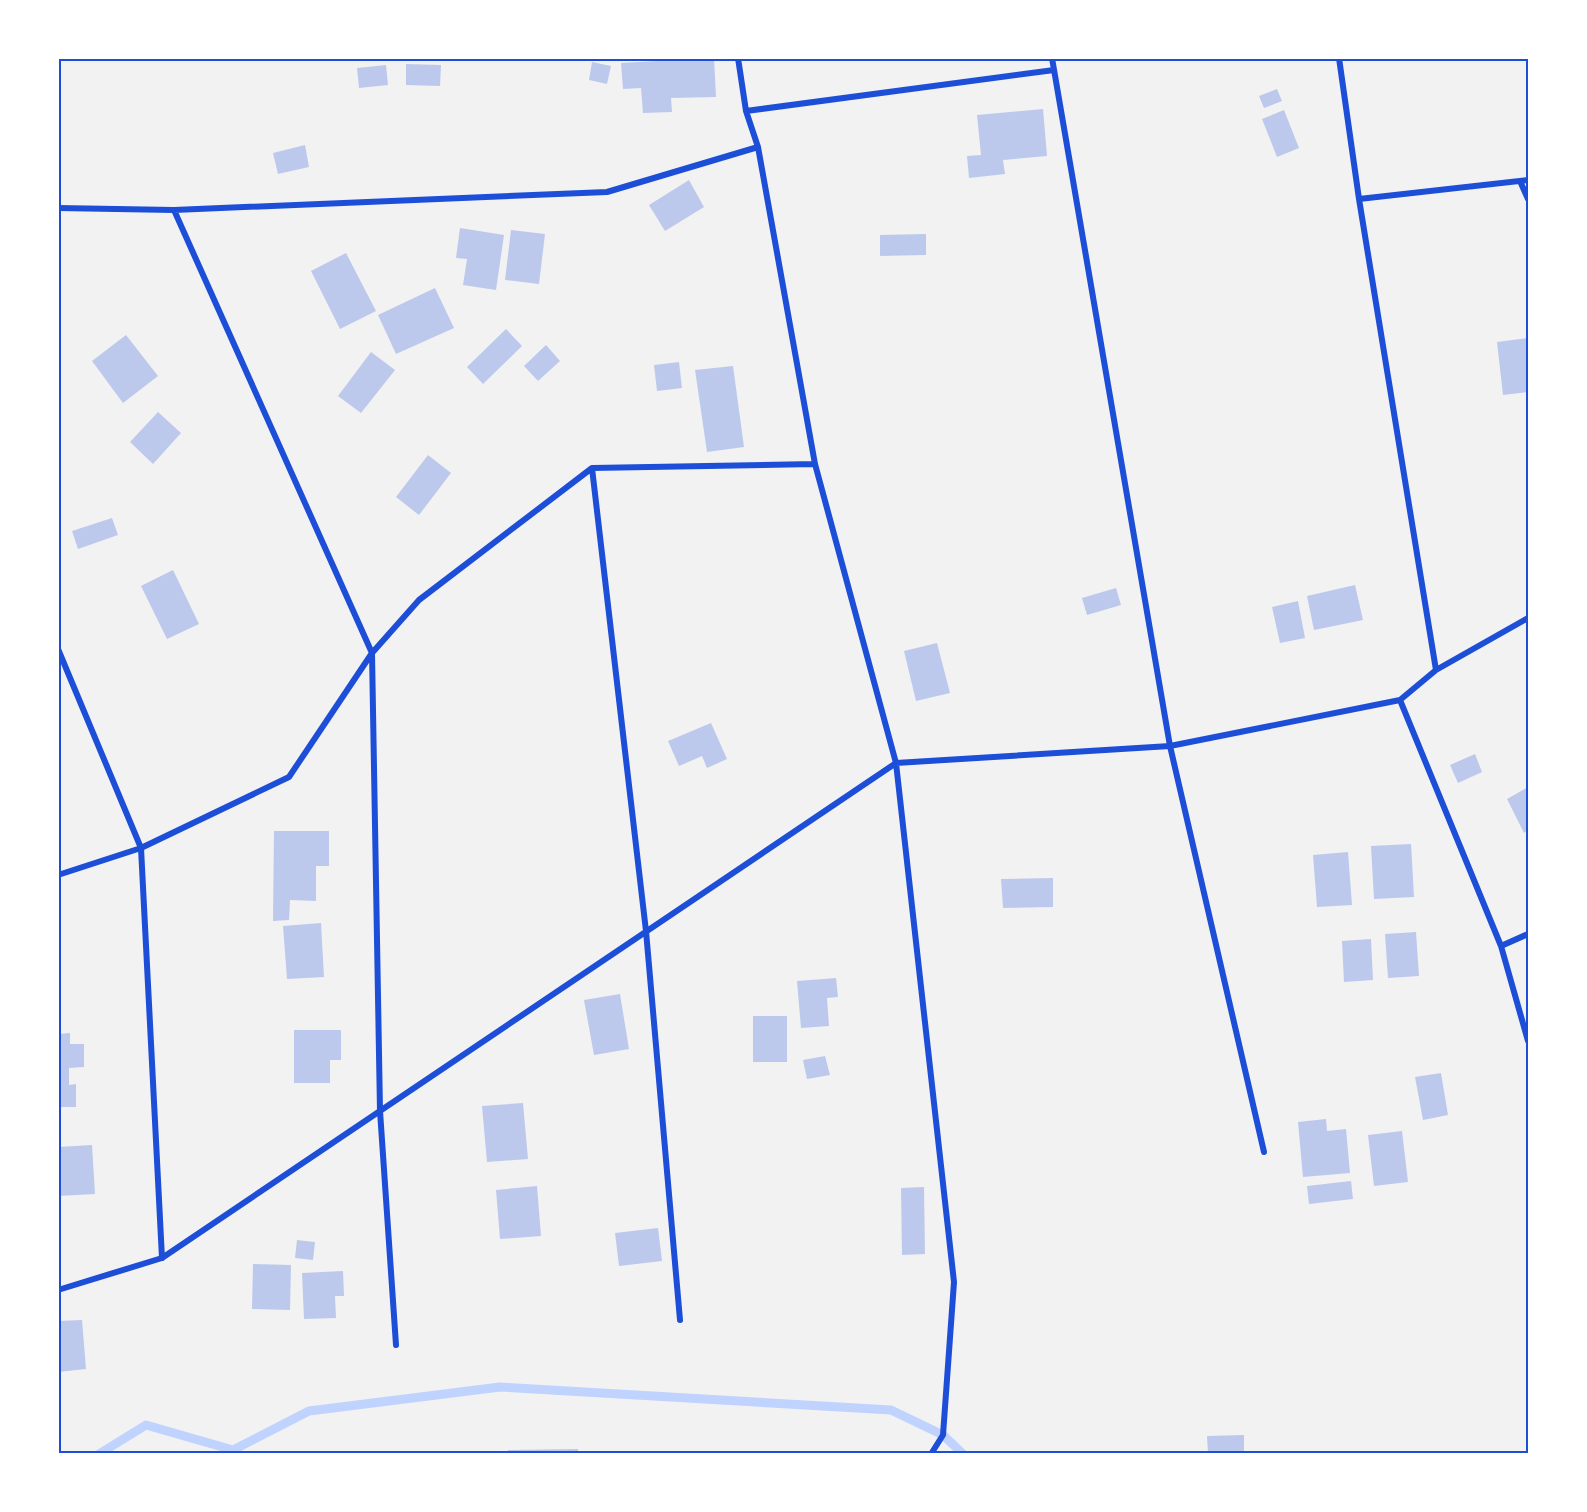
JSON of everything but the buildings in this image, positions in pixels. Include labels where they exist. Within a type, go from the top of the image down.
[{"type":"street","points":[[738,58],[747,111],[758,147],[815,464],[896,763],[954,1282],[943,1435],[932,1454]]},
{"type":"street","points":[[1052,58],[1170,746],[1264,1152]]},
{"type":"street","points":[[1338,58],[1436,670]]},
{"type":"street","points":[[747,111],[1054,70]]},
{"type":"street","points":[[58,208],[174,210],[607,192],[758,147]]},
{"type":"street","points":[[1359,199],[1528,180]]},
{"type":"street","points":[[1520,181],[1528,199]]},
{"type":"street","points":[[174,210],[372,653],[380,1111],[396,1345]]},
{"type":"street","points":[[58,875],[141,848],[289,777],[372,653],[419,600],[592,468],[815,464]]},
{"type":"street","points":[[592,468],[646,931],[680,1320]]},
{"type":"street","points":[[58,1290],[162,1258],[896,763],[1170,746],[1400,700],[1436,670],[1528,618]]},
{"type":"street","points":[[58,649],[141,848],[162,1258]]},
{"type":"street","points":[[1400,700],[1501,946],[1528,1041]]},
{"type":"street","points":[[1501,946],[1528,934]]},
{"type":"waterway","points":[[99,1454],[146,1425],[233,1450],[309,1411],[500,1387],[891,1410],[943,1435],[963,1454]]}]
